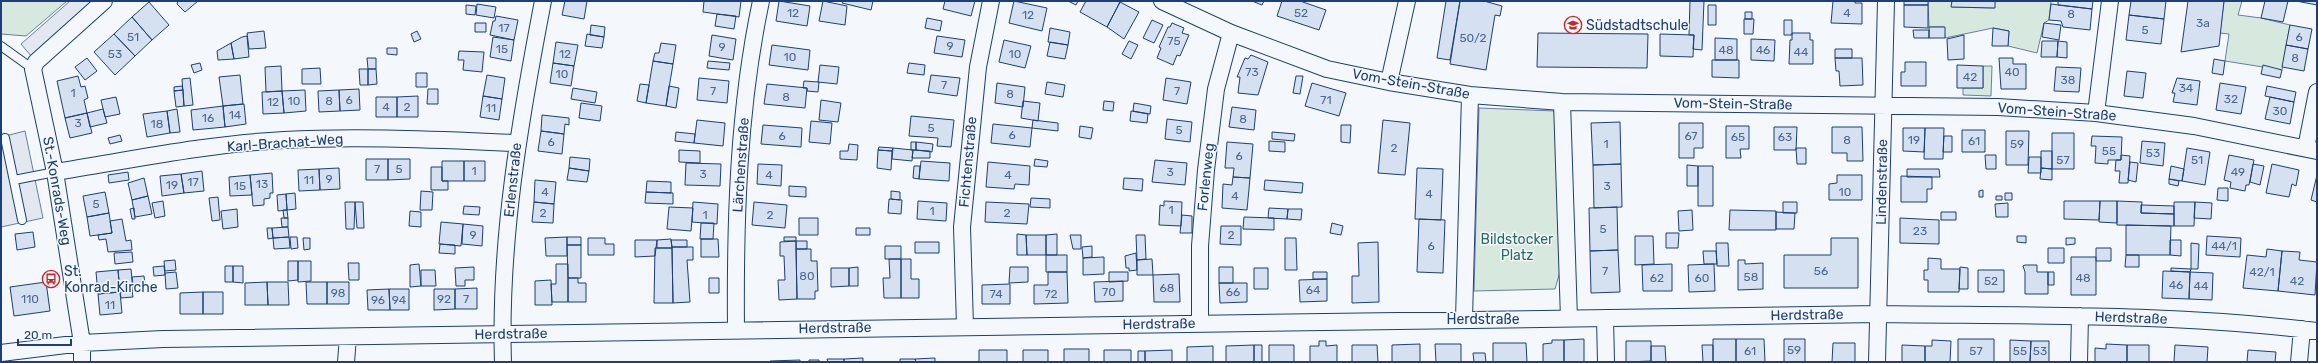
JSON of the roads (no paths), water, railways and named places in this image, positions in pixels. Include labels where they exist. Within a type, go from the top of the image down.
[{"type":"street","points":[[33,69],[36,62],[104,1]]},
{"type":"street","name":"Erlenstraße","points":[[503,362],[502,334],[507,238],[517,143],[543,1]]},
{"type":"street","name":"Lärchenstraße","points":[[736,330],[735,259],[742,129],[761,1]]},
{"type":"street","name":"Fichtenstraße","points":[[965,326],[962,227],[978,68],[992,1]]},
{"type":"street","name":"Vom-Stein-Straße","points":[[1162,1],[1231,33],[1327,69],[1389,82],[1470,95],[1562,102],[1998,107],[2096,113],[2194,126],[2311,149]]},
{"type":"street","points":[[1389,82],[1407,1]]},
{"type":"street","name":"Lindenstraße","points":[[1877,362],[1886,1]]},
{"type":"street","points":[[2096,113],[2110,1]]},
{"type":"street","name":"Forlenweg","points":[[1200,323],[1200,246],[1206,170],[1216,89],[1231,33]]},
{"type":"street","name":"St.-Konrads-Weg","points":[[33,69],[55,172],[82,343],[82,362]]},
{"type":"street","points":[[2311,149],[2317,92]]},
{"type":"street","points":[[1464,319],[1470,95]]},
{"type":"street","points":[[1562,102],[1569,319]]},
{"type":"street","name":"Karl-Brachat-Weg","points":[[55,172],[183,151],[282,140],[383,138],[517,143]]},
{"type":"street","name":"Herdstraße","points":[[1,353],[82,343],[163,339],[965,326],[1879,314],[2080,316],[2202,321],[2310,330]]},
{"type":"street","points":[[2079,362],[2080,316]]},
{"type":"street","points":[[1605,318],[1606,362]]},
{"type":"street","points":[[2300,362],[2310,330]]},
{"type":"street","points":[[346,362],[348,337]]},
{"type":"lane","points":[[1,46],[33,69]]},
{"type":"lane","points":[[5,138],[22,220]]},
{"type":"lane","points":[[14,180],[55,172]]},
{"type":"place","name":"Südstadtschule","points":[[1573,25]]},
{"type":"place","name":"St. Konrad-Kirche","points":[[51,279]]},
{"type":"park label","name":"Bildstocker Platz","points":[[1517,248]]}]
